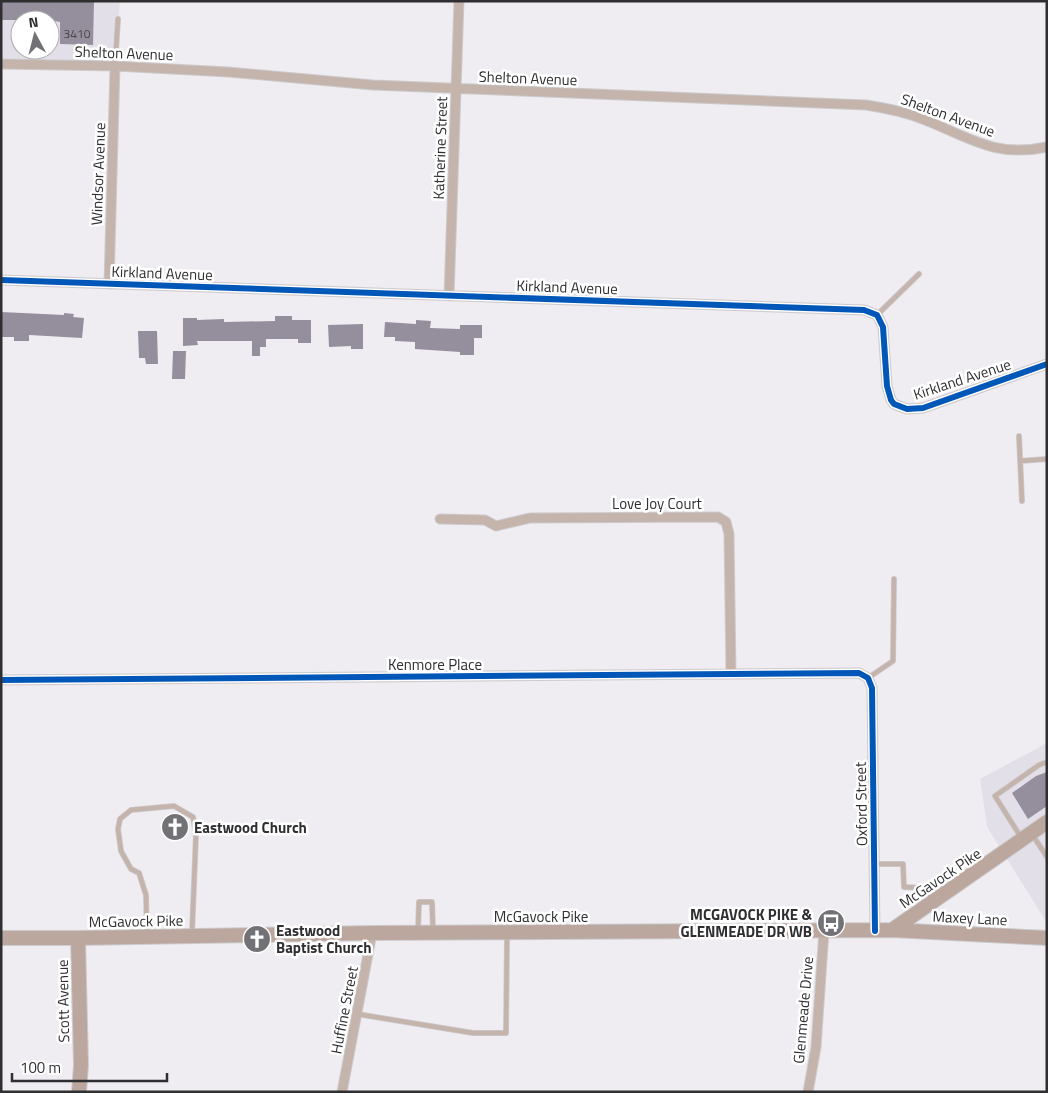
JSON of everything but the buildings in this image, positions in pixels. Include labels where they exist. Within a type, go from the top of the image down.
[{"type":"street","name":"Katherine Street","points":[[449,296],[459,1]]},
{"type":"street","name":"Shelton Avenue","points":[[1,64],[115,66],[228,72],[373,85],[456,89],[866,105],[894,109],[925,120],[979,144],[1009,150],[1030,151],[1047,147]]},
{"type":"street","name":"Windsor Avenue","points":[[109,284],[115,66]]},
{"type":"street","name":"Kirkland Avenue","points":[[1,280],[864,310],[877,315],[883,327],[886,386],[891,400],[907,410],[923,408],[1047,364]]},
{"type":"street","name":"Love Joy Court","points":[[440,519],[485,520],[496,526],[530,518],[718,517],[726,522],[729,534],[731,674]]},
{"type":"street","name":"Kenmore Place","points":[[1,680],[859,673],[868,678]]},
{"type":"street","name":"Oxford Street","points":[[868,678],[872,688],[875,931]]},
{"type":"street","name":"McGavock Pike","points":[[1,938],[372,933],[892,930],[1047,822]]},
{"type":"street","name":"Maxey Lane","points":[[892,930],[1047,938]]},
{"type":"street","name":"Glenmeade Drive","points":[[808,1092],[816,1047],[824,931]]},
{"type":"street","name":"Huffine Street","points":[[342,1092],[372,933]]},
{"type":"street","name":"Scott Avenue","points":[[78,938],[81,1065],[79,1092]]},
{"type":"lane","points":[[115,66],[118,19]]},
{"type":"lane","points":[[877,315],[919,274]]},
{"type":"lane","points":[[1019,436],[1022,501]]},
{"type":"lane","points":[[1020,461],[1047,459]]},
{"type":"lane","points":[[868,678],[893,661],[894,579]]},
{"type":"lane","points":[[1047,762],[1039,765],[996,796],[1027,836],[1047,857]]},
{"type":"lane","points":[[147,937],[146,895],[139,873],[131,869],[121,851],[118,829],[120,819],[131,810],[174,806],[193,816],[196,834],[192,936]]},
{"type":"lane","points":[[874,864],[903,864],[904,887],[925,888],[935,901]]},
{"type":"lane","points":[[418,933],[419,902],[432,902],[432,933]]},
{"type":"lane","points":[[357,1014],[473,1033],[506,1033],[507,932]]},
{"type":"shaded area","points":[[1,1],[120,1],[115,66],[1,64]]},
{"type":"shaded area","points":[[1047,743],[1047,923],[987,827],[980,779]]},
{"type":"cycle path","points":[[1,280],[864,310],[877,315],[883,327],[887,386],[891,400],[894,404],[907,409],[923,408],[1047,364]]},
{"type":"cycle path","points":[[1,680],[859,673],[868,678],[872,688],[875,931]]},
{"type":"place","name":"Eastwood Church","points":[[175,827]]},
{"type":"place","name":"MCGAVOCK PIKE & GLENMEADE DR WB","points":[[831,923]]},
{"type":"place","name":"Eastwood Baptist Church","points":[[257,939]]}]
